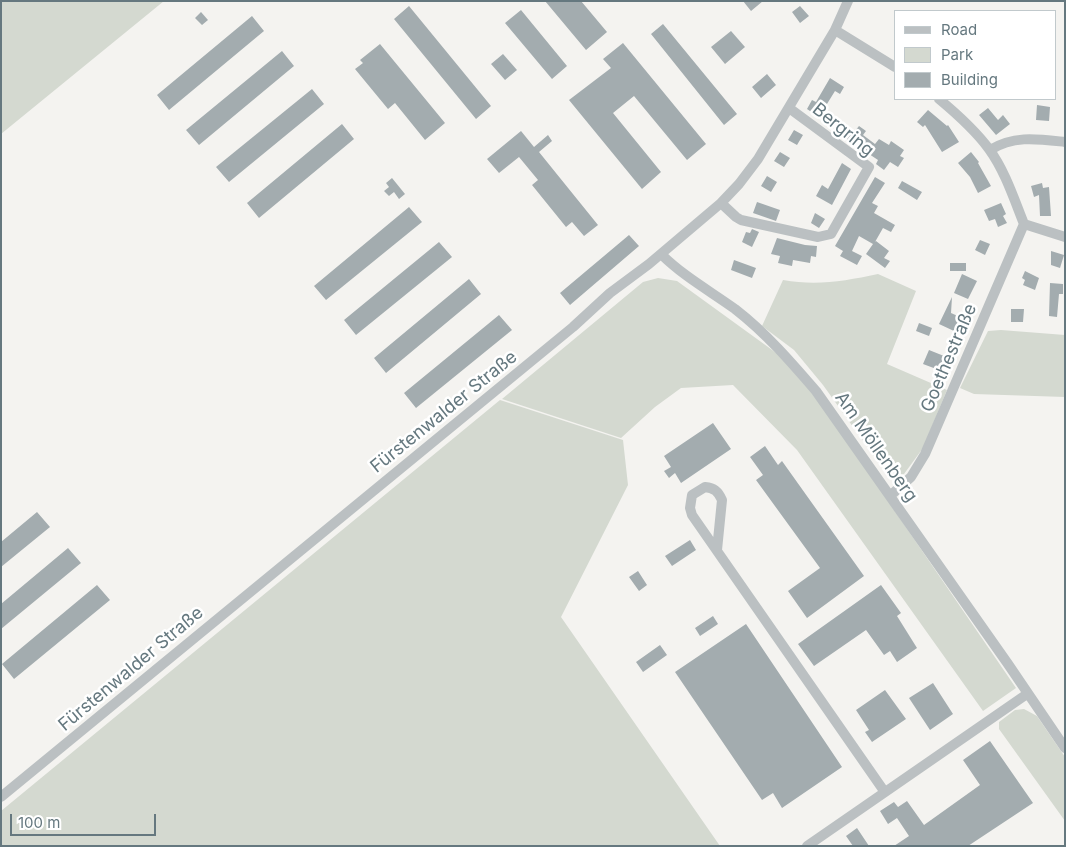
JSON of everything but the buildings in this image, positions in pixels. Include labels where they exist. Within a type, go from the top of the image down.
[{"type":"street","name":"Fürstenwalder Straße","points":[[1,797],[721,203],[740,184],[758,159],[835,30],[848,1]]},
{"type":"street","points":[[835,30],[894,66]]},
{"type":"street","points":[[940,100],[968,124],[990,150],[1008,184],[1024,224],[1065,237]]},
{"type":"street","name":"Bergring","points":[[721,203],[741,220],[818,237],[831,234],[869,167],[789,108]]},
{"type":"street","points":[[990,150],[1014,139],[1029,138],[1065,142]]},
{"type":"street","name":"Goethestraße","points":[[890,496],[911,477],[925,454],[1024,224]]},
{"type":"street","name":"Am Möllenberg","points":[[661,254],[673,266],[736,310],[765,335],[816,391],[1065,748]]},
{"type":"street","points":[[717,550],[722,500],[719,492],[705,487],[692,495],[690,508],[696,520],[884,791]]},
{"type":"street","points":[[807,846],[1027,694]]},
{"type":"green space","points":[[1,1],[164,1],[1,134]]},
{"type":"green space","points":[[878,274],[916,291],[887,364],[947,390],[923,448],[904,474],[895,475],[886,473],[823,385],[794,350],[762,326],[783,280],[808,283],[831,282]]},
{"type":"green space","points":[[658,278],[677,281],[786,360],[814,393],[1016,688],[983,711],[797,450],[733,385],[681,388],[655,407],[621,438],[502,399],[643,282]]},
{"type":"green space","points":[[1001,330],[1065,335],[1065,397],[974,394],[960,388],[988,331]]},
{"type":"green space","points":[[500,400],[623,440],[628,485],[561,617],[720,846],[1,846],[1,811]]},
{"type":"green space","points":[[1024,709],[1037,716],[1065,757],[1065,821],[999,729],[999,722],[1015,710]]}]
